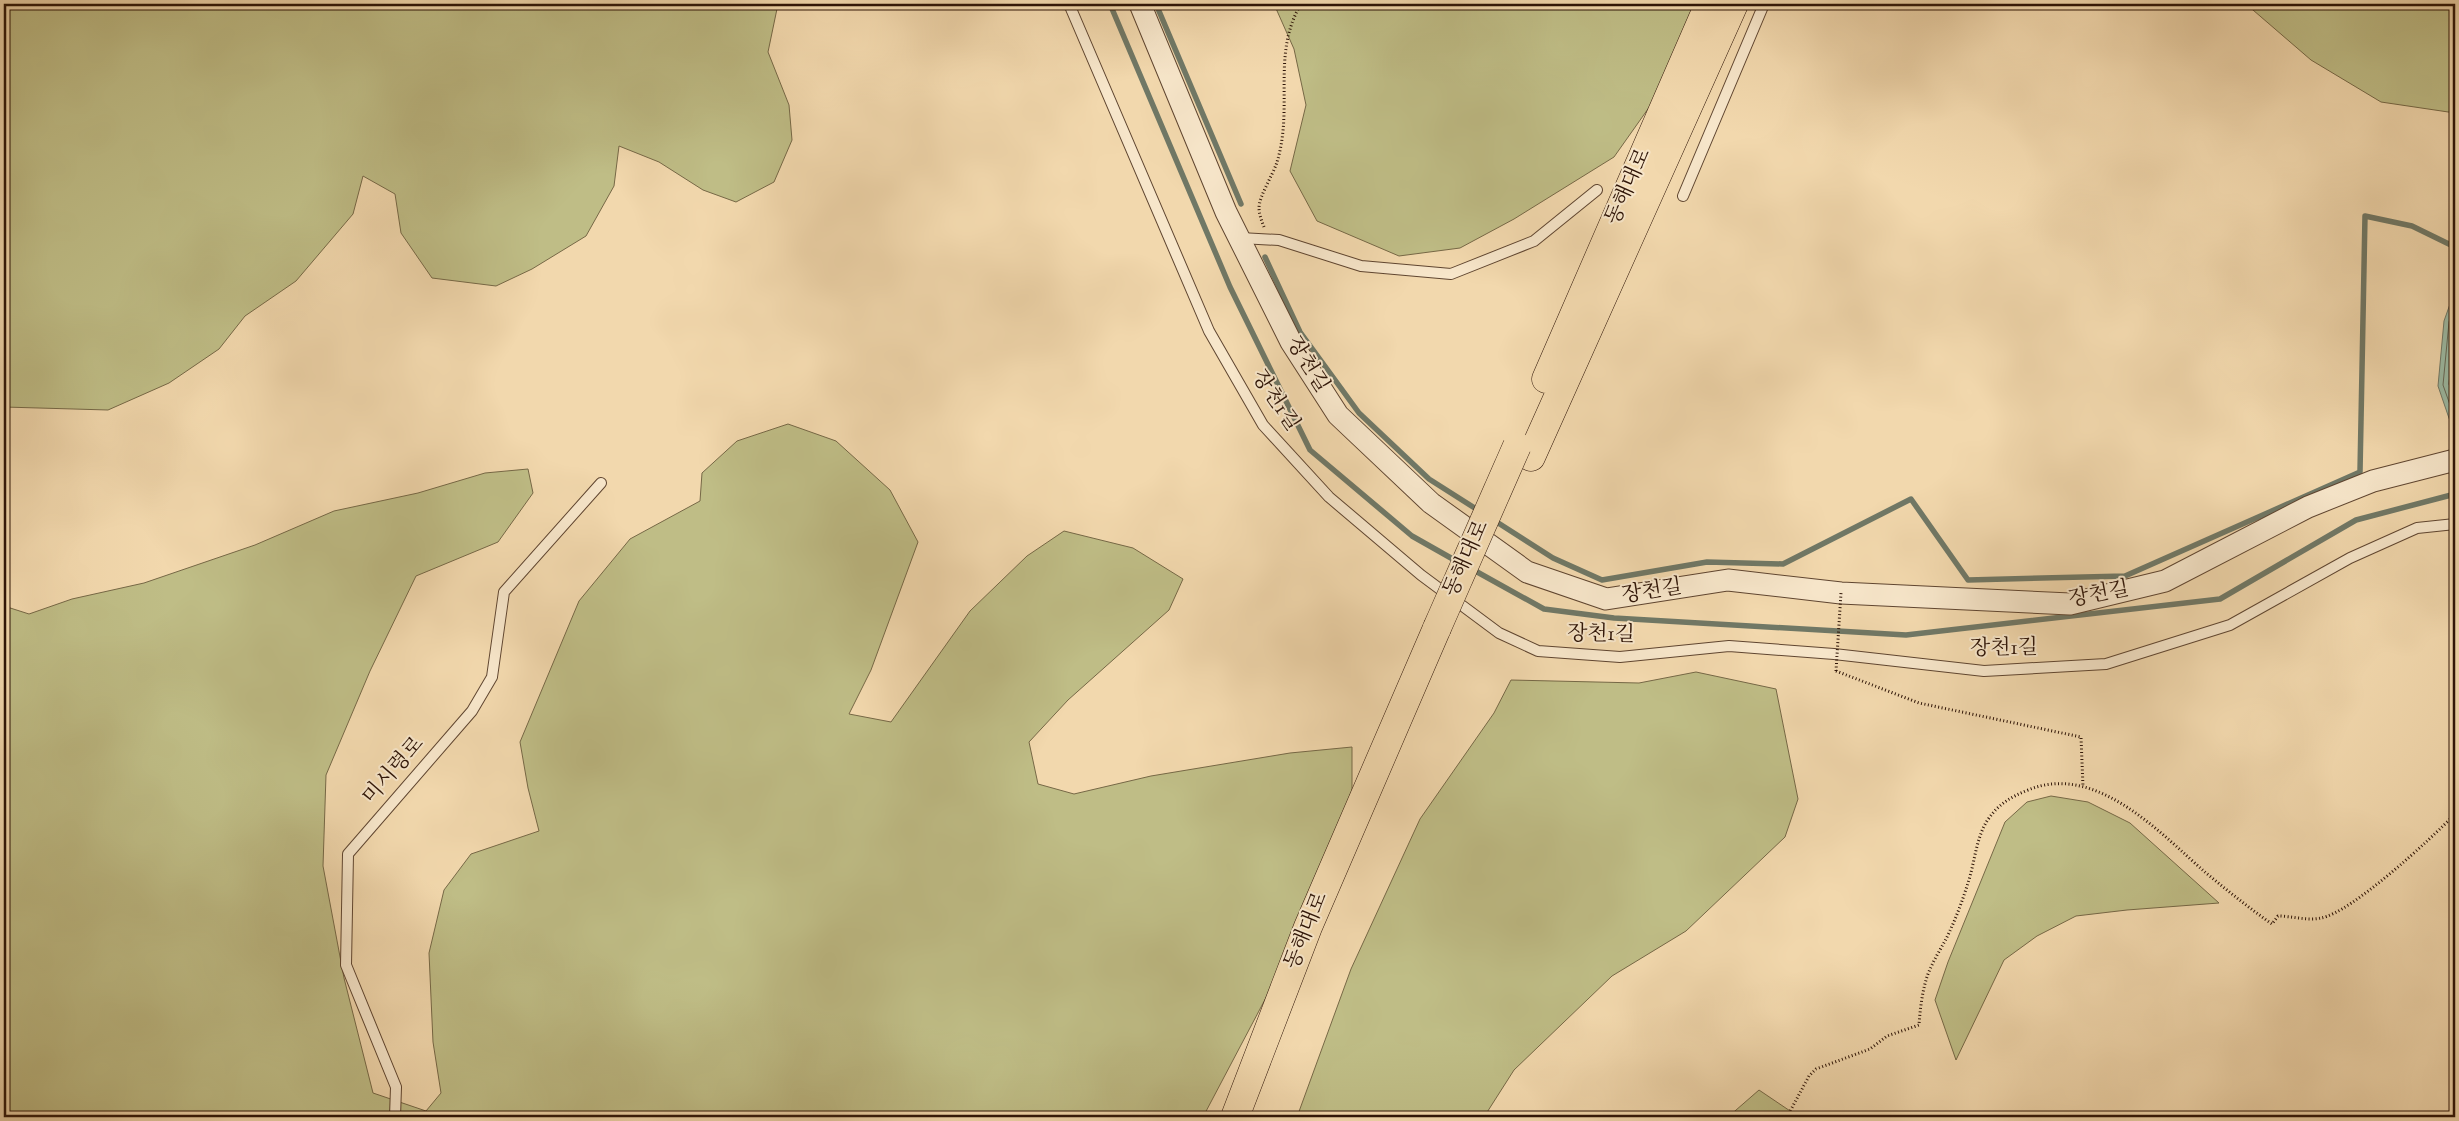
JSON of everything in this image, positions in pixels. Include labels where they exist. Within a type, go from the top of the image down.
[{"type":"main road","name":"동해대로","points":[[1524,452],[1709,4]]},
{"type":"main road","name":"동해대로","points":[[1524,452],[1734,4]]},
{"type":"main road","points":[[1445,631],[1524,452]]},
{"type":"main road","name":"동해대로","points":[[1235,1117],[1308,927],[1445,631]]},
{"type":"main road","name":"동해대로","points":[[1252,1117],[1288,1014],[1445,631]]},
{"type":"street","name":"장천길","points":[[1140,4],[1226,212],[1291,342],[1338,415],[1431,503],[1527,572],[1606,599],[1728,580],[1841,593],[2070,604],[2165,580],[2308,507],[2373,480],[2455,460]]},
{"type":"lane","name":"장천1길","points":[[1069,4],[1209,331],[1263,425],[1329,497],[1421,575],[1500,633],[1538,651],[1620,657],[1729,646],[1834,654],[1984,671],[2106,664],[2230,625],[2350,558],[2417,528],[2455,524]]},
{"type":"lane","points":[[1683,196],[1764,4]]},
{"type":"lane","points":[[1240,238],[1279,240],[1361,266],[1451,274],[1534,241],[1597,190]]},
{"type":"lane","name":"미시령로","points":[[394,1117],[396,1087],[346,965],[348,854],[472,711],[492,677],[504,592],[601,483]]},
{"type":"path","points":[[1268,240],[1259,208],[1278,161],[1286,110],[1284,56],[1291,21],[1301,4]]},
{"type":"path","points":[[1841,593],[1836,671],[1919,703],[2081,737],[2083,787]]},
{"type":"path","points":[[1787,1117],[1809,1076],[1816,1069],[1870,1049],[1887,1036],[1919,1025],[1926,978],[1952,928],[1988,820],[2001,804],[2011,796],[2036,786],[2060,783],[2083,787],[2118,801],[2160,830],[2239,901],[2272,924],[2278,916],[2321,918],[2340,910],[2430,840],[2455,814]]},
{"type":"shaded area","points":[[4,4],[778,4],[768,52],[789,105],[792,140],[774,182],[736,202],[703,190],[659,162],[619,146],[614,186],[586,236],[532,269],[496,286],[432,278],[401,233],[395,194],[363,176],[353,214],[296,281],[245,316],[219,349],[169,383],[108,410],[4,407]]},
{"type":"shaded area","points":[[1274,4],[1696,4],[1655,99],[1614,157],[1514,219],[1460,248],[1399,256],[1317,221],[1290,171],[1306,105],[1294,49]]},
{"type":"shaded area","points":[[2246,4],[2455,4],[2455,113],[2381,102],[2311,60]]},
{"type":"shaded area","points":[[788,424],[836,441],[890,490],[918,542],[871,670],[849,714],[891,722],[970,611],[1027,556],[1064,531],[1133,548],[1183,579],[1169,610],[1068,700],[1029,742],[1038,784],[1074,794],[1151,776],[1290,753],[1352,747],[1352,790],[1289,954],[1203,1117],[4,1117],[4,606],[29,614],[72,599],[144,583],[255,545],[334,511],[418,493],[485,473],[528,469],[533,493],[498,542],[416,576],[370,671],[326,775],[323,866],[344,978],[373,1093],[426,1111],[441,1093],[433,1042],[429,953],[444,890],[471,854],[539,831],[528,788],[520,742],[579,601],[630,539],[700,501],[702,473],[737,441]]},
{"type":"shaded area","points":[[1696,672],[1776,689],[1798,799],[1785,837],[1686,931],[1612,976],[1514,1070],[1484,1117],[1297,1117],[1351,969],[1420,819],[1494,713],[1511,680],[1639,683]]},
{"type":"shaded area","points":[[2051,796],[2088,802],[2130,823],[2219,903],[2076,916],[2037,936],[2004,960],[1956,1060],[1935,1000],[1948,962],[2005,822],[2027,802]]},
{"type":"shaded area","points":[[1759,1090],[1799,1117],[1728,1117]]},
{"type":"water","points":[[2455,290],[2455,424],[2451,424],[2438,386],[2444,321]]},
{"type":"waterway","points":[[1110,4],[1230,287],[1310,450],[1412,536],[1458,562]]},
{"type":"waterway","points":[[1156,4],[1241,204]]},
{"type":"waterway","points":[[1492,519],[1553,558],[1602,580],[1707,562],[1783,564],[1911,499],[1968,580],[2125,576],[2360,472],[2365,216],[2412,226],[2455,247]]},
{"type":"waterway","points":[[1265,257],[1300,332],[1359,413],[1429,479],[1481,512]]},
{"type":"waterway","points":[[1470,568],[1544,609],[1614,618],[1906,635],[2220,599],[2356,520],[2455,494]]}]
